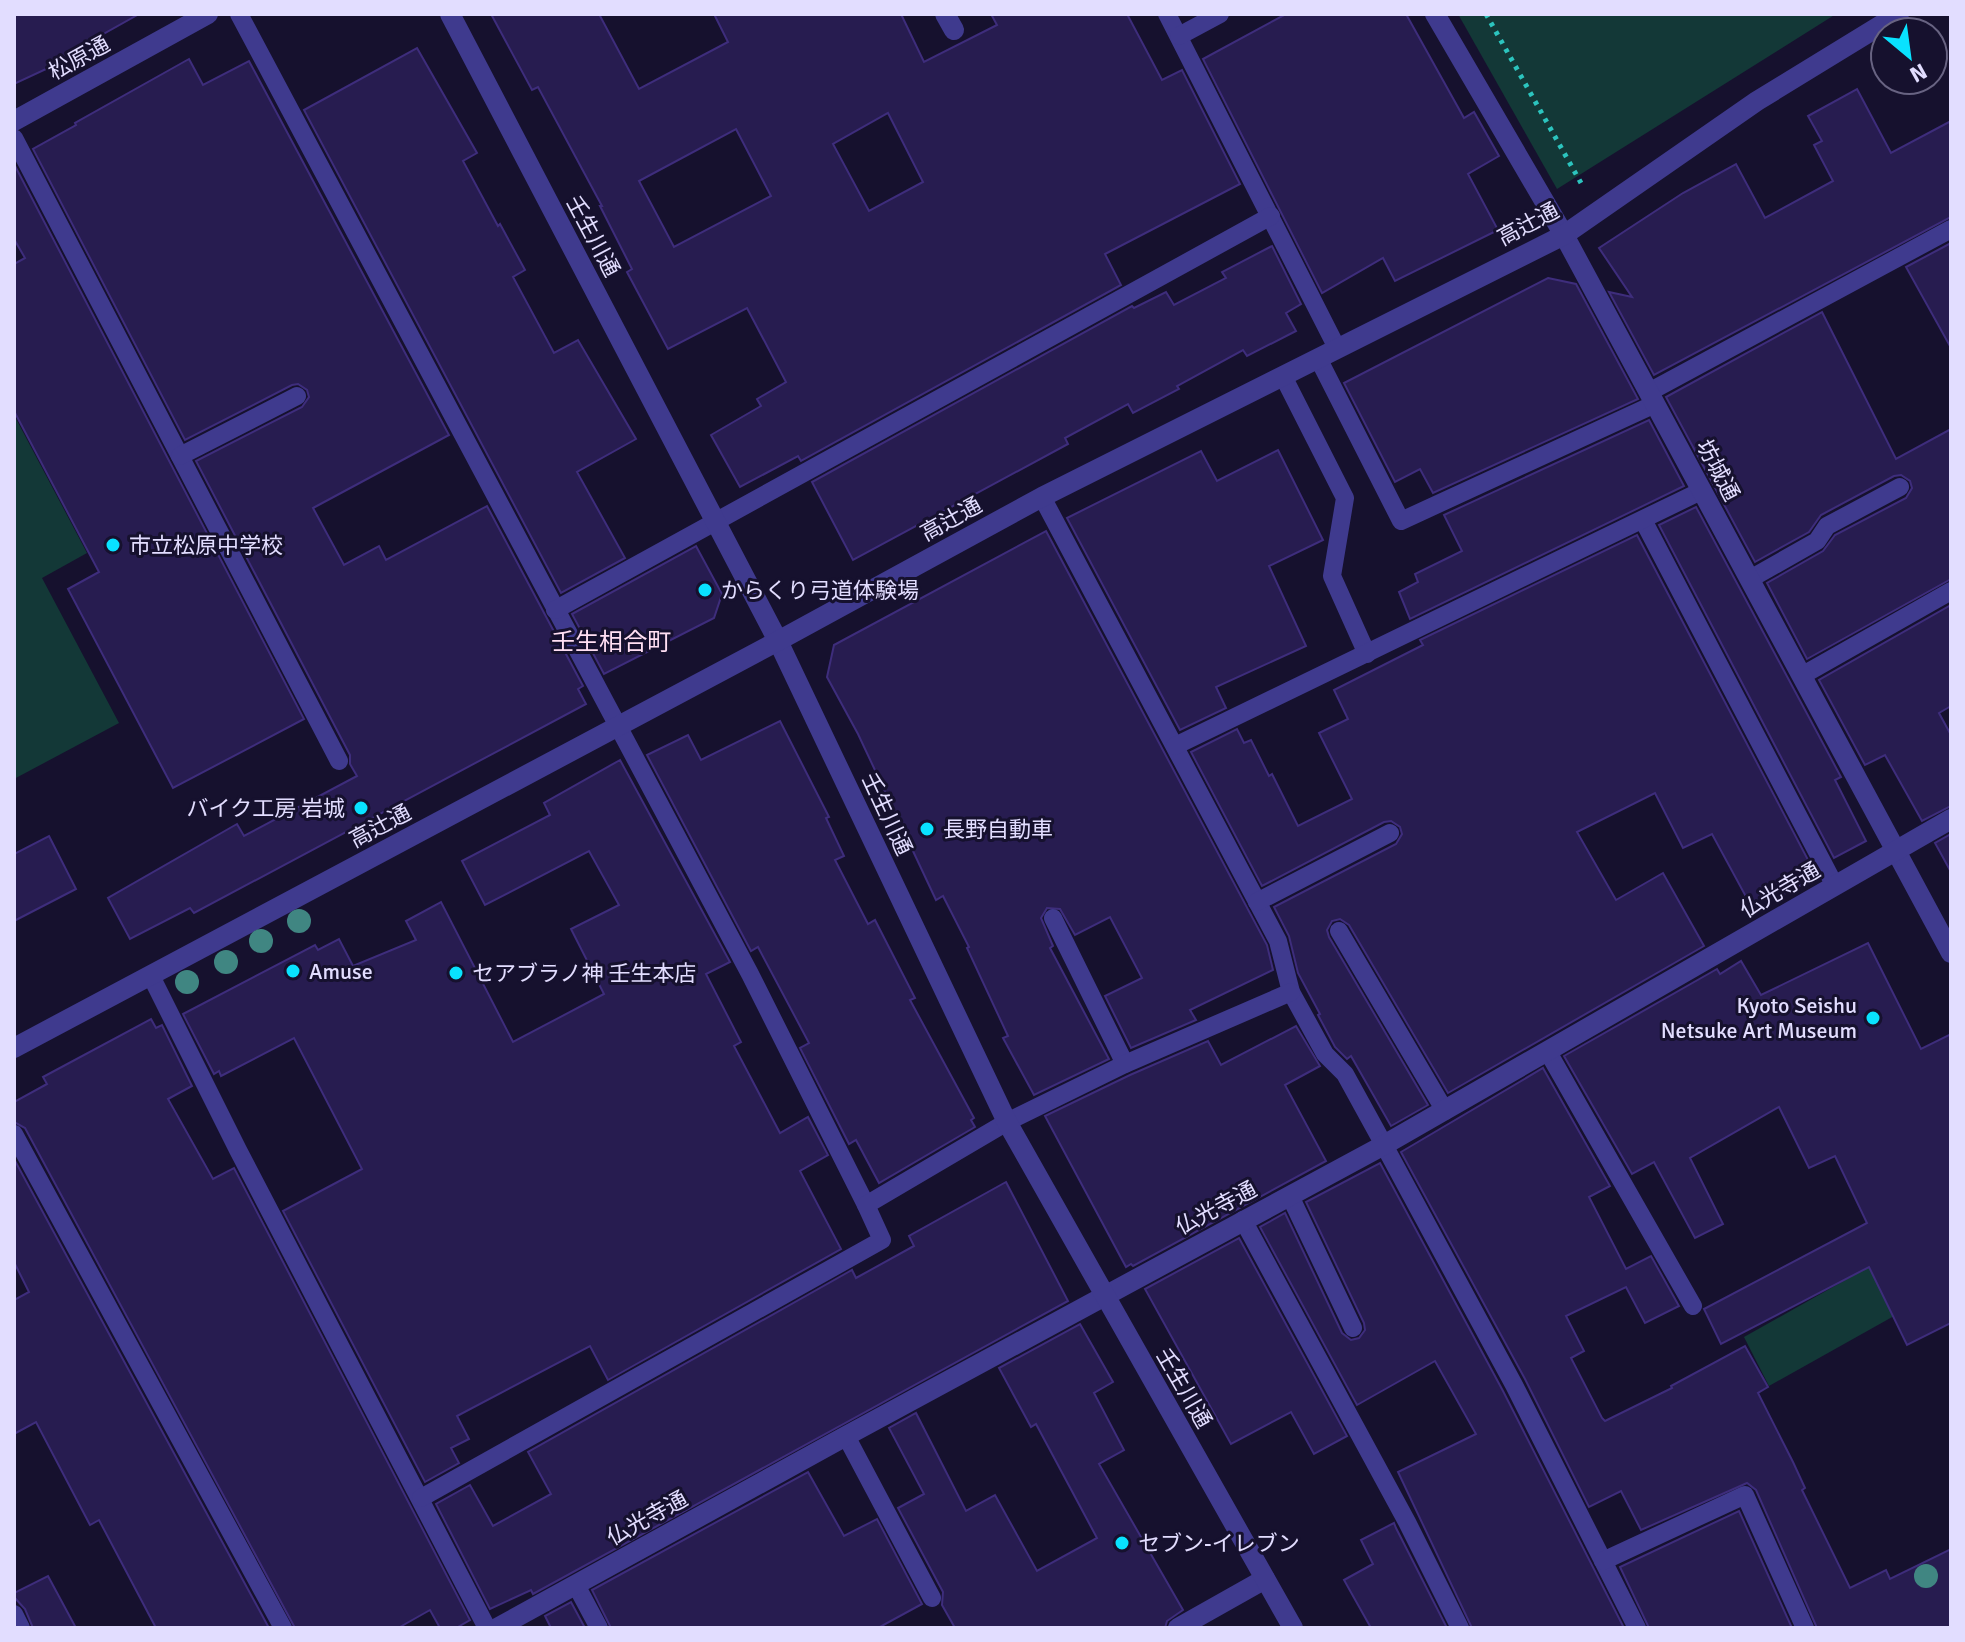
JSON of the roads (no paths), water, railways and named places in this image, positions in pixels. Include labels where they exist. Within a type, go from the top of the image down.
[{"type":"street","name":"松原通","points":[[14,121],[208,14]]},
{"type":"street","name":"壬生川通","points":[[450,14],[778,641],[1007,1122],[1293,1628]]},
{"type":"street","name":"坊城通","points":[[1435,14],[1564,235],[1951,953]]},
{"type":"street","name":"高辻通","points":[[14,1048],[1042,497],[1564,235],[1757,101],[1899,14]]},
{"type":"street","name":"仏光寺通","points":[[497,1628],[1384,1145],[1951,819]]},
{"type":"street","points":[[1178,1628],[1265,1579]]},
{"type":"lane","points":[[239,14],[750,974],[882,1240],[421,1498]]},
{"type":"lane","points":[[1167,14],[1337,348]]},
{"type":"lane","points":[[1179,36],[1220,14]]},
{"type":"lane","points":[[14,138],[339,761]]},
{"type":"lane","points":[[555,610],[1271,216]]},
{"type":"lane","points":[[1318,358],[1401,521],[1652,398],[1951,229]]},
{"type":"lane","points":[[1283,376],[1345,498],[1332,576],[1367,654]]},
{"type":"lane","points":[[180,456],[297,396]]},
{"type":"lane","points":[[1750,579],[1817,541],[1827,526],[1900,487]]},
{"type":"lane","points":[[1175,746],[1701,491]]},
{"type":"lane","points":[[1042,497],[1278,941],[1291,992],[1325,1054],[1345,1074],[1384,1145],[1514,1385],[1637,1628]]},
{"type":"lane","points":[[1643,520],[1835,886]]},
{"type":"lane","points":[[1803,675],[1951,591]]},
{"type":"lane","points":[[1257,902],[1390,833]]},
{"type":"lane","points":[[1053,918],[1125,1064]]},
{"type":"lane","points":[[1339,931],[1445,1111]]},
{"type":"lane","points":[[151,976],[487,1628]]},
{"type":"lane","points":[[866,1205],[1007,1122],[1125,1064],[1291,992]]},
{"type":"lane","points":[[1548,1052],[1693,1306]]},
{"type":"lane","points":[[14,1134],[283,1628]]},
{"type":"lane","points":[[1290,1196],[1353,1328]]},
{"type":"lane","points":[[1243,1220],[1407,1522],[1460,1628]]},
{"type":"lane","points":[[846,1436],[932,1598]]},
{"type":"lane","points":[[1603,1561],[1745,1495],[1805,1628]]},
{"type":"lane","points":[[576,1585],[599,1628]]},
{"type":"lane","points":[[14,1614],[21,1628]]},
{"type":"place","name":"市立松原中学校","points":[[113,545]]},
{"type":"place","name":"からくり弓道体験場","points":[[705,590]]},
{"type":"place","name":"バイク工房 岩城","points":[[361,808]]},
{"type":"place","name":"長野自動車","points":[[927,829]]},
{"type":"place","name":"Amuse","points":[[293,971]]},
{"type":"place","name":"セアブラノ神 壬生本店","points":[[456,973]]},
{"type":"place","name":"Kyoto Seishu Netsuke Art Museum","points":[[1873,1018]]},
{"type":"place","name":"セブン-イレブン","points":[[1122,1543]]},
{"type":"district","name":"壬生相合町","points":[[611,642]]}]
